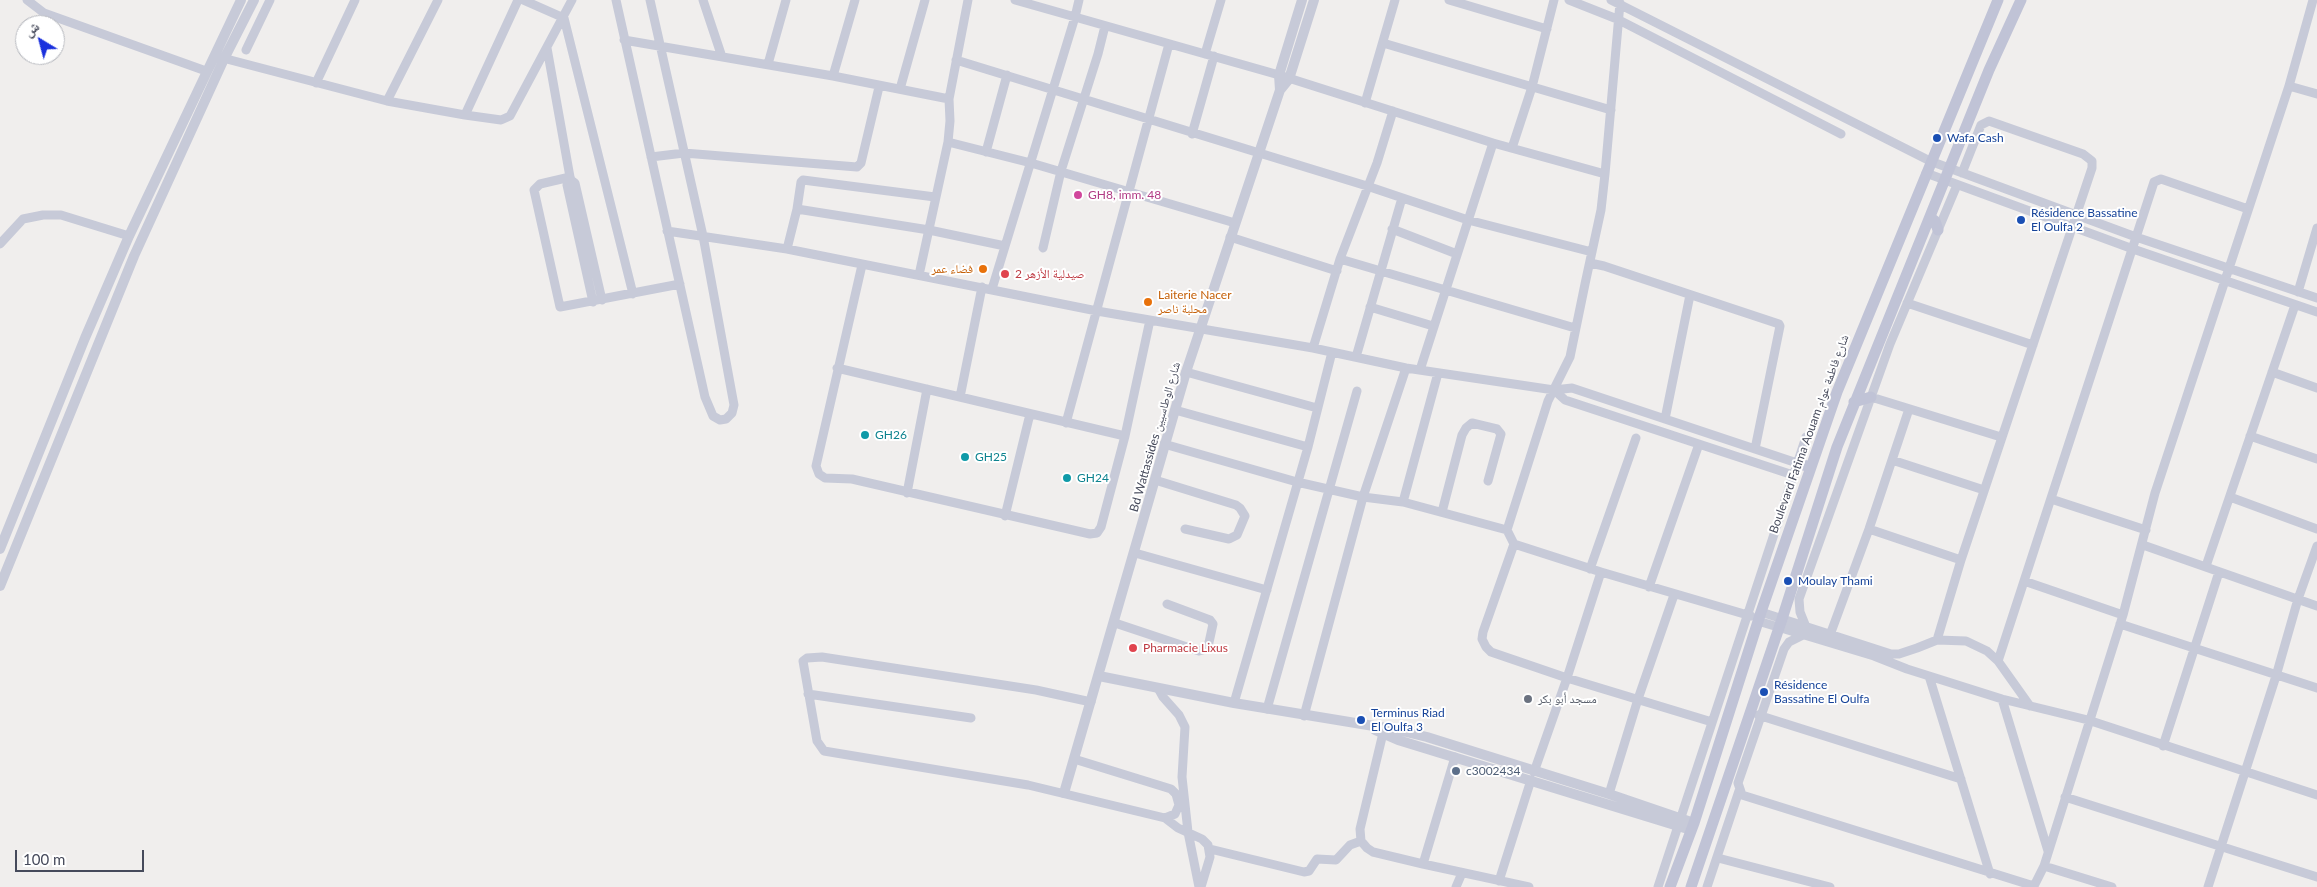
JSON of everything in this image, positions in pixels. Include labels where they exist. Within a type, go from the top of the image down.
[{"type":"main road","name":"Boulevard Fatima Aouam شارع فاطمة عوام","points":[[1670,887],[1692,826],[1756,617],[1837,392],[1930,161],[1998,0]]},
{"type":"main road","points":[[1691,887],[1756,714],[1781,624],[1837,447],[1930,217],[1946,180],[1956,170],[1989,70],[2021,0]]},
{"type":"main road","points":[[1930,217],[1935,221],[1938,230]]},
{"type":"main road","points":[[1854,402],[1871,397]]},
{"type":"main road","points":[[1797,463],[1810,467]]},
{"type":"street","points":[[27,0],[44,12],[206,71]]},
{"type":"street","points":[[0,550],[85,338],[206,71],[241,0]]},
{"type":"street","points":[[0,586],[130,265],[224,60],[254,0]]},
{"type":"street","points":[[246,50],[270,0]]},
{"type":"street","points":[[316,83],[355,0]]},
{"type":"street","points":[[388,101],[438,0]]},
{"type":"street","points":[[465,115],[518,0]]},
{"type":"street","points":[[523,0],[564,18]]},
{"type":"street","points":[[214,56],[388,101],[501,120],[508,118],[564,18],[572,0]]},
{"type":"street","points":[[616,0],[709,410],[720,420],[726,419],[732,413],[734,405],[703,236],[650,0]]},
{"type":"street","points":[[704,0],[722,57]]},
{"type":"street","points":[[768,64],[786,0]]},
{"type":"street","points":[[833,76],[855,0]]},
{"type":"street","points":[[900,89],[925,0]]},
{"type":"street","points":[[919,275],[948,142],[950,121],[949,99],[968,0]]},
{"type":"street","points":[[1015,0],[1279,75],[1493,143],[1605,174]]},
{"type":"street","points":[[992,289],[1079,0]]},
{"type":"street","points":[[1205,54],[1221,0]]},
{"type":"street","name":"Bd Wattassides شارع الوطاسيين","points":[[1280,90],[1279,75],[1302,0]]},
{"type":"street","name":"Bd Wattassides شارع الوطاسيين","points":[[1064,794],[1115,623],[1164,444],[1186,372],[1280,90],[1289,79],[1314,0]]},
{"type":"street","points":[[1365,103],[1395,0]]},
{"type":"street","points":[[1449,0],[1547,30]]},
{"type":"street","points":[[1512,148],[1532,87],[1554,0]]},
{"type":"street","points":[[1569,0],[1617,19],[1841,134]]},
{"type":"street","points":[[1739,791],[1745,798],[2034,887],[2044,866],[2088,720],[2123,614],[2143,545],[2155,493],[2289,86],[2313,0]]},
{"type":"street","points":[[1616,1],[1617,19],[1605,174],[1590,263],[1570,357],[1548,401],[1507,530],[1514,544],[1674,595],[1805,631],[1929,676],[2002,699],[2088,720],[2317,795]]},
{"type":"street","points":[[1616,1],[1930,161],[2136,237],[2317,298]]},
{"type":"street","points":[[564,18],[633,294]]},
{"type":"street","points":[[1043,248],[1061,172],[1105,26]]},
{"type":"street","points":[[624,40],[768,64],[879,87],[900,89],[949,99]]},
{"type":"street","points":[[1383,43],[1611,110]]},
{"type":"street","points":[[1066,423],[1169,44]]},
{"type":"street","points":[[547,48],[570,178],[567,185],[593,302]]},
{"type":"street","points":[[1192,134],[1214,56]]},
{"type":"street","points":[[956,60],[1192,134],[1367,186],[1468,220],[1592,252]]},
{"type":"street","points":[[986,152],[1007,75]]},
{"type":"street","points":[[1756,89],[1763,76]]},
{"type":"street","points":[[2289,86],[2317,94]]},
{"type":"street","points":[[651,157],[684,153],[857,168],[861,163],[879,87]]},
{"type":"street","points":[[1313,348],[1340,259],[1377,163],[1393,111]]},
{"type":"street","points":[[1937,640],[1961,560],[2092,168],[2092,162],[2083,154],[1986,122],[1981,125],[1956,170]]},
{"type":"street","points":[[948,142],[1031,163],[1235,223]]},
{"type":"street","points":[[1420,370],[1493,143]]},
{"type":"street","points":[[1926,173],[2133,249],[2317,312]]},
{"type":"street","points":[[570,178],[576,183],[602,300]]},
{"type":"street","points":[[570,178],[540,184],[534,190],[558,305],[562,308],[680,284]]},
{"type":"street","points":[[1998,661],[2154,182],[2158,179],[2248,209]]},
{"type":"street","points":[[787,249],[801,182],[804,180],[936,197]]},
{"type":"street","points":[[1805,631],[1799,599],[1871,397],[1907,303],[1957,185]]},
{"type":"street","points":[[1356,357],[1402,198]]},
{"type":"street","points":[[796,209],[929,230],[1005,246]]},
{"type":"street","points":[[0,244],[24,219],[43,215],[61,215],[130,236]]},
{"type":"street","points":[[2298,292],[2317,228]]},
{"type":"street","points":[[1392,229],[1457,254]]},
{"type":"street","points":[[667,231],[787,249],[1097,311],[1313,348],[1406,368],[1554,390],[1572,388],[1797,463]]},
{"type":"street","points":[[1230,237],[1337,271]]},
{"type":"street","points":[[1340,259],[1576,328]]},
{"type":"street","points":[[1590,263],[1779,324],[1756,449]]},
{"type":"street","points":[[862,265],[816,466],[818,472],[825,478],[852,479],[1005,516],[1090,534],[1097,533],[1101,527],[1125,436],[1150,320]]},
{"type":"street","points":[[960,397],[982,287]]},
{"type":"street","points":[[1665,419],[1690,295]]},
{"type":"street","points":[[1907,303],[2033,344]]},
{"type":"street","points":[[2206,566],[2295,305]]},
{"type":"street","points":[[1370,307],[1433,326]]},
{"type":"street","points":[[1234,703],[1308,447],[1332,352]]},
{"type":"street","points":[[837,368],[1125,436]]},
{"type":"street","points":[[1304,716],[1364,497],[1406,368]]},
{"type":"street","points":[[1186,372],[1317,408]]},
{"type":"street","points":[[2272,372],[2317,388]]},
{"type":"street","points":[[1403,502],[1438,373]]},
{"type":"street","points":[[907,492],[927,389]]},
{"type":"street","points":[[1554,390],[1565,400],[1793,475]]},
{"type":"street","points":[[1267,709],[1356,391]]},
{"type":"street","points":[[1871,397],[2002,438]]},
{"type":"street","points":[[1830,635],[1869,529],[1909,409]]},
{"type":"street","points":[[1175,410],[1308,447]]},
{"type":"street","points":[[1005,516],[1030,414]]},
{"type":"street","points":[[1442,512],[1462,435],[1472,423],[1497,429],[1501,434],[1488,481]]},
{"type":"street","points":[[2250,436],[2317,459]]},
{"type":"street","points":[[1658,887],[1712,722],[1756,617],[1793,475],[1806,437]]},
{"type":"street","points":[[1590,569],[1636,438]]},
{"type":"street","points":[[1164,444],[1297,482],[1364,497],[1403,502],[1507,530]]},
{"type":"street","points":[[1649,587],[1699,444]]},
{"type":"street","points":[[1892,460],[1984,490]]},
{"type":"street","points":[[1154,480],[1236,505],[1245,516],[1237,535],[1230,538],[1185,529]]},
{"type":"street","points":[[2230,497],[2317,529]]},
{"type":"street","points":[[2050,499],[2146,530]]},
{"type":"street","points":[[1869,529],[1961,560]]},
{"type":"street","points":[[1514,544],[1484,632],[1483,643],[1491,652],[1567,678],[1712,722]]},
{"type":"street","points":[[2143,545],[2317,606]]},
{"type":"street","points":[[2208,887],[2276,676],[2298,600],[2317,546]]},
{"type":"street","points":[[1135,553],[1267,590]]},
{"type":"street","points":[[1499,881],[1532,776],[1567,678],[1601,572]]},
{"type":"street","points":[[2163,746],[2219,572]]},
{"type":"street","points":[[2024,582],[2123,614]]},
{"type":"street","points":[[1609,794],[1638,699],[1674,595]]},
{"type":"street","points":[[1115,623],[1199,651],[1206,649],[1208,647],[1212,622],[1208,618],[1167,604]]},
{"type":"street","points":[[2120,624],[2317,688]]},
{"type":"street","points":[[1707,887],[1739,791],[1738,783],[1756,714],[1784,649],[1789,642],[1805,631],[1830,635],[1891,654],[1899,654],[1937,640],[1966,641],[1987,651],[1998,661],[2030,706]]},
{"type":"street","points":[[1091,702],[1036,690],[813,656],[804,659],[802,665],[817,741],[821,748],[828,752],[1028,785],[1165,818],[1178,828],[1202,839],[1210,849],[1304,872],[1309,871],[1317,859],[1336,860],[1350,845],[1362,841]]},
{"type":"street","points":[[1099,676],[1234,703],[1370,727],[1455,757],[1609,794],[1680,822]]},
{"type":"street","points":[[1929,676],[1990,874]]},
{"type":"street","points":[[1158,688],[1163,697],[1179,715],[1185,727],[1182,777],[1188,832],[1200,887]]},
{"type":"street","points":[[808,694],[970,718]]},
{"type":"street","points":[[2002,699],[2048,851]]},
{"type":"street","points":[[1756,714],[1961,779]]},
{"type":"street","points":[[1384,731],[1427,737],[1532,776],[1692,826]]},
{"type":"street","points":[[1384,731],[1360,829],[1362,841],[1373,852],[1529,887]]},
{"type":"street","points":[[1423,864],[1455,757]]},
{"type":"street","points":[[1074,760],[1171,789],[1176,794],[1179,805],[1174,814],[1165,818]]},
{"type":"street","points":[[2065,797],[2317,877]]},
{"type":"street","points":[[1200,887],[1210,857],[1210,849]]},
{"type":"street","points":[[1718,858],[1830,887]]},
{"type":"street","points":[[2044,866],[2112,887]]},
{"type":"street","points":[[1456,887],[1462,872]]},
{"type":"place","name":"Wafa Cash","points":[[1937,138]]},
{"type":"place","name":"GH8, imm. 48","points":[[1078,195]]},
{"type":"place","name":"Résidence Bassatine El Oulfa 2","points":[[2021,220]]},
{"type":"place","name":"فضاء عمر","points":[[983,269]]},
{"type":"place","name":"صيدلية الأزهر 2","points":[[1005,274]]},
{"type":"place","name":"Laiterie Nacer محلبة ناصر","points":[[1148,302]]},
{"type":"place","name":"GH26","points":[[865,435]]},
{"type":"place","name":"GH25","points":[[965,457]]},
{"type":"place","name":"GH24","points":[[1067,478]]},
{"type":"place","name":"Moulay Thami","points":[[1788,581]]},
{"type":"place","name":"Pharmacie Lixus","points":[[1133,648]]},
{"type":"place","name":"Résidence Bassatine El Oulfa","points":[[1764,692]]},
{"type":"place","name":"مسجد أبو بكر","points":[[1528,699]]},
{"type":"place","name":"Terminus Riad El Oulfa 3","points":[[1361,720]]},
{"type":"place","name":"c3002434","points":[[1456,771]]}]
